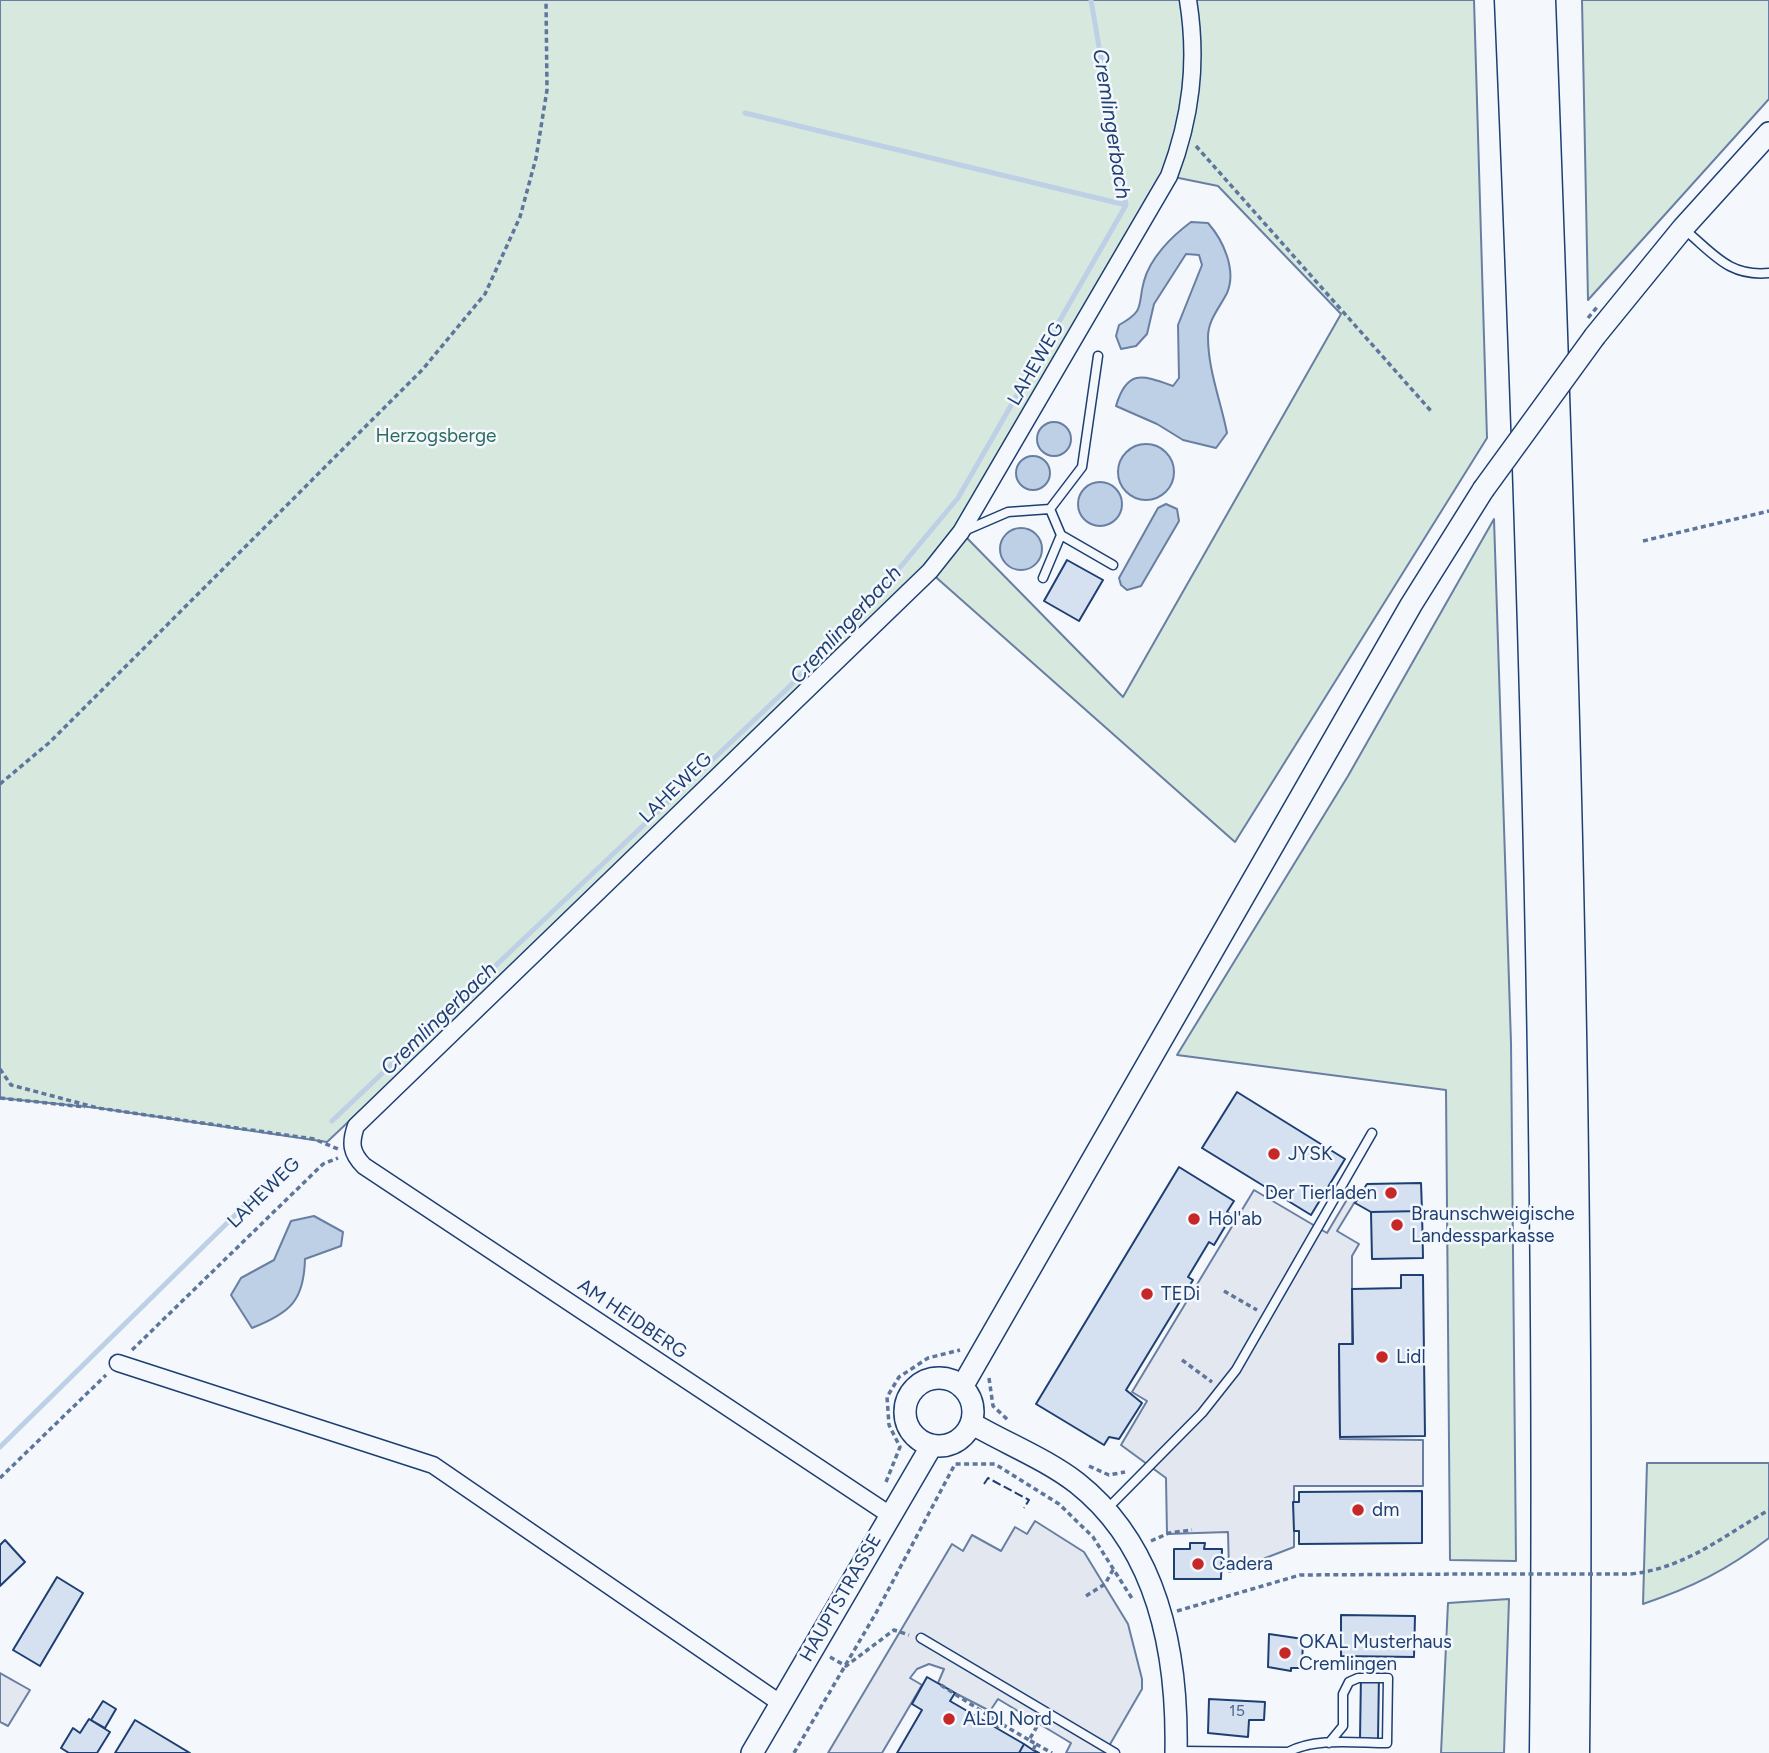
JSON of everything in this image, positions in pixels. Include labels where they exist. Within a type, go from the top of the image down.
[{"type":"highway","points":[[1503,0],[1512,37]]},
{"type":"highway","points":[[1510,0],[1531,573],[1541,1014],[1546,1358],[1545,1753]]},
{"type":"highway","points":[[1540,0],[1556,439],[1571,1028],[1575,1356],[1574,1753]]},
{"type":"street","name":"LAHEWEG","points":[[354,1154],[351,1140],[356,1126],[930,572],[961,532],[1170,176],[1185,134],[1192,90],[1194,37],[1188,0]]},
{"type":"street","points":[[962,1387],[1411,606],[1483,490],[1595,336],[1683,228],[1769,133]]},
{"type":"street","name":"AM HEIDBERG","points":[[354,1154],[376,1174],[890,1515]]},
{"type":"street","points":[[118,1363],[433,1465],[780,1703]]},
{"type":"street","points":[[937,1378],[962,1387],[971,1404],[971,1423],[956,1441],[932,1445],[911,1431],[905,1414],[909,1397],[921,1384],[937,1378]]},
{"type":"street","points":[[971,1423],[1067,1476],[1105,1511],[1135,1551],[1162,1616],[1175,1678],[1176,1752]]},
{"type":"street","name":"HAUPTSTRASSE","points":[[752,1753],[932,1445]]},
{"type":"lane","points":[[1683,228],[1733,270],[1748,275],[1769,273]]},
{"type":"lane","points":[[961,532],[1008,512],[1050,509],[1082,467],[1098,356]]},
{"type":"lane","points":[[1050,509],[1060,535],[1113,565]]},
{"type":"lane","points":[[1043,578],[1060,535]]},
{"type":"lane","points":[[1105,1511],[1220,1391],[1268,1316],[1372,1133]]},
{"type":"lane","points":[[921,1638],[1115,1753]]},
{"type":"lane","points":[[1176,1752],[1288,1753],[1305,1746],[1329,1743],[1387,1743],[1388,1678],[1358,1678],[1349,1682],[1343,1694],[1343,1726],[1329,1743]]},
{"type":"path","points":[[0,784],[50,742],[423,369],[485,294],[520,217],[536,158],[547,90],[546,0]]},
{"type":"path","points":[[1185,134],[1431,411]]},
{"type":"path","points":[[1643,541],[1769,511]]},
{"type":"path","points":[[0,1069],[10,1085],[98,1108]]},
{"type":"path","points":[[0,1098],[98,1108],[314,1139],[354,1154]]},
{"type":"path","name":"LAHEWEG","points":[[0,1478],[323,1164],[354,1154]]},
{"type":"path","points":[[1224,1291],[1268,1316]]},
{"type":"path","points":[[1182,1360],[1202,1372],[1220,1391]]},
{"type":"path","points":[[993,1369],[989,1378],[993,1406],[1014,1426]]},
{"type":"path","points":[[794,1753],[846,1666],[955,1464],[995,1464],[1059,1504],[1093,1537],[1134,1601]]},
{"type":"path","points":[[1162,1616],[1300,1575],[1632,1574],[1662,1569],[1692,1558],[1769,1510]]},
{"type":"path","points":[[1149,1542],[1170,1533],[1192,1530]]},
{"type":"path","points":[[1086,1596],[1105,1584],[1114,1568]]},
{"type":"path","points":[[846,1666],[894,1630],[921,1638]]},
{"type":"path","points":[[941,1685],[1052,1753]]},
{"type":"path","points":[[1029,1740],[1045,1712]]},
{"type":"path","points":[[997,1728],[1000,1723]]},
{"type":"path","points":[[1033,1749],[1036,1744]]},
{"type":"green space","name":"Herzogsberge","points":[[0,0],[1474,0],[1487,438],[1235,842],[930,572],[327,1142],[98,1108],[0,1098]],"holes":[[[1169,176],[1218,186],[1341,314],[1123,697],[961,532]]]},
{"type":"green space","points":[[1582,0],[1769,0],[1769,99],[1588,300]]},
{"type":"green space","points":[[1494,519],[1511,1043],[1516,1561],[1450,1560],[1446,1090],[1177,1055],[1348,776]]},
{"type":"green space","points":[[1647,1463],[1769,1463],[1769,1538],[1709,1577],[1643,1604]]},
{"type":"green space","points":[[1509,1599],[1504,1753],[1441,1753],[1448,1603]]},
{"type":"shaded area","points":[[1254,1190],[1327,1233],[1352,1191],[1359,1195],[1337,1231],[1359,1244],[1352,1256],[1352,1344],[1339,1345],[1340,1439],[1423,1440],[1423,1486],[1294,1486],[1294,1547],[1229,1572],[1228,1532],[1167,1534],[1166,1478],[1121,1445],[1147,1401],[1132,1392]]},
{"type":"shaded area","points":[[1035,1521],[1084,1552],[1128,1624],[1142,1679],[1142,1689],[1105,1753],[1066,1753],[1071,1743],[998,1699],[990,1711],[955,1693],[938,1683],[944,1669],[929,1664],[917,1669],[910,1678],[922,1685],[882,1753],[828,1753],[952,1544],[963,1551],[972,1535],[1001,1551],[1015,1527],[1027,1534]]},
{"type":"shaded area","points":[[0,1673],[30,1690],[8,1726],[0,1722]]},
{"type":"water","points":[[1191,222],[1208,223],[1219,238],[1229,265],[1230,284],[1212,319],[1208,337],[1212,374],[1227,433],[1216,448],[1183,440],[1157,424],[1116,406],[1125,386],[1137,378],[1153,379],[1173,386],[1179,378],[1178,325],[1202,265],[1199,255],[1186,254],[1154,304],[1147,334],[1136,346],[1121,349],[1116,336],[1119,325],[1128,320],[1139,307],[1147,272],[1156,256]]},
{"type":"water","points":[[1054,422],[1066,427],[1071,439],[1066,451],[1054,456],[1042,451],[1037,439],[1042,427]]},
{"type":"water","points":[[1146,444],[1161,449],[1169,457],[1174,472],[1169,487],[1161,495],[1146,500],[1131,495],[1123,487],[1118,472],[1123,457],[1131,449]]},
{"type":"water","points":[[1033,456],[1045,461],[1050,473],[1045,485],[1033,490],[1021,485],[1016,473],[1021,461]]},
{"type":"water","points":[[1100,482],[1115,489],[1122,504],[1115,519],[1100,526],[1085,519],[1078,504],[1085,489]]},
{"type":"water","points":[[1166,504],[1177,509],[1179,521],[1141,586],[1127,590],[1121,585],[1119,578],[1158,508]]},
{"type":"water","points":[[1021,528],[1036,534],[1042,549],[1036,564],[1021,570],[1006,564],[1000,549],[1006,534]]},
{"type":"water","points":[[314,1216],[343,1232],[341,1246],[305,1259],[302,1285],[292,1304],[276,1317],[252,1328],[231,1295],[241,1278],[274,1260],[291,1221]]},
{"type":"building","points":[[1067,560],[1103,580],[1079,621],[1044,601]]},
{"type":"building","name":"JYSK","points":[[1237,1092],[1345,1159],[1311,1215],[1202,1148]]},
{"type":"building","points":[[1179,1167],[1234,1201],[1227,1212],[1232,1215],[1214,1245],[1209,1242],[1188,1277],[1193,1280],[1126,1390],[1142,1403],[1119,1439],[1109,1437],[1104,1445],[1036,1404]]},
{"type":"building","name":"Der Tierladen","points":[[1421,1183],[1422,1211],[1371,1212],[1355,1203],[1367,1184]]},
{"type":"building","name":"Braunschweigische Landessparkasse","points":[[1422,1211],[1423,1258],[1372,1259],[1371,1212]]},
{"type":"building","name":"Lidl","points":[[1401,1275],[1423,1275],[1425,1436],[1340,1437],[1339,1344],[1353,1344],[1352,1289],[1401,1288]]},
{"type":"building","name":"dm","points":[[1422,1491],[1422,1543],[1299,1544],[1299,1531],[1294,1531],[1293,1502],[1299,1502],[1299,1492]]},
{"type":"building","points":[[5,1540],[25,1562],[0,1586],[0,1545]]},
{"type":"building","name":"Cadera","points":[[1190,1543],[1205,1543],[1204,1549],[1222,1549],[1221,1579],[1174,1579],[1174,1549],[1190,1549]]},
{"type":"building","points":[[57,1577],[83,1593],[40,1666],[13,1650]]},
{"type":"building","points":[[1341,1615],[1415,1616],[1414,1657],[1341,1656]]},
{"type":"building","name":"OKAL Musterhaus Cremlingen","points":[[1269,1634],[1303,1639],[1302,1668],[1291,1668],[1291,1671],[1268,1667]]},
{"type":"building","points":[[1361,1674],[1379,1674],[1378,1739],[1360,1739]]},
{"type":"building","name":"ALDI Nord","points":[[927,1677],[955,1693],[950,1701],[1024,1744],[1019,1753],[897,1753],[922,1710],[912,1704]]},
{"type":"building","points":[[1209,1699],[1265,1702],[1264,1720],[1249,1720],[1248,1737],[1208,1733]]},
{"type":"building","points":[[103,1701],[116,1709],[105,1728],[91,1720]]},
{"type":"building","points":[[89,1719],[110,1732],[97,1753],[69,1753],[61,1748],[73,1728],[80,1733]]},
{"type":"building","points":[[135,1720],[190,1753],[115,1753]]},
{"type":"building","points":[[1024,1744],[1033,1750],[1039,1753],[1019,1753]]},
{"type":"waterway","name":"Cremlingerbach","points":[[332,1121],[789,687],[877,595],[958,498],[1126,205],[1091,0]]},
{"type":"waterway","points":[[745,113],[1126,205]]},
{"type":"waterway","name":"Cremlingerbach","points":[[0,1447],[290,1161]]},
{"type":"fence","points":[[984,1484],[988,1478],[1029,1500],[1024,1508]]},
{"type":"place","name":"JYSK","points":[[1274,1154]]},
{"type":"place","name":"Der Tierladen","points":[[1391,1193]]},
{"type":"place","name":"Hol'ab","points":[[1194,1219]]},
{"type":"place","name":"Braunschweigische Landessparkasse","points":[[1397,1225]]},
{"type":"place","name":"TEDi","points":[[1147,1294]]},
{"type":"place","name":"Lidl","points":[[1382,1357]]},
{"type":"place","name":"dm","points":[[1358,1510]]},
{"type":"place","name":"Cadera","points":[[1198,1564]]},
{"type":"place","name":"OKAL Musterhaus Cremlingen","points":[[1285,1653]]},
{"type":"place","name":"ALDI Nord","points":[[949,1719]]}]
